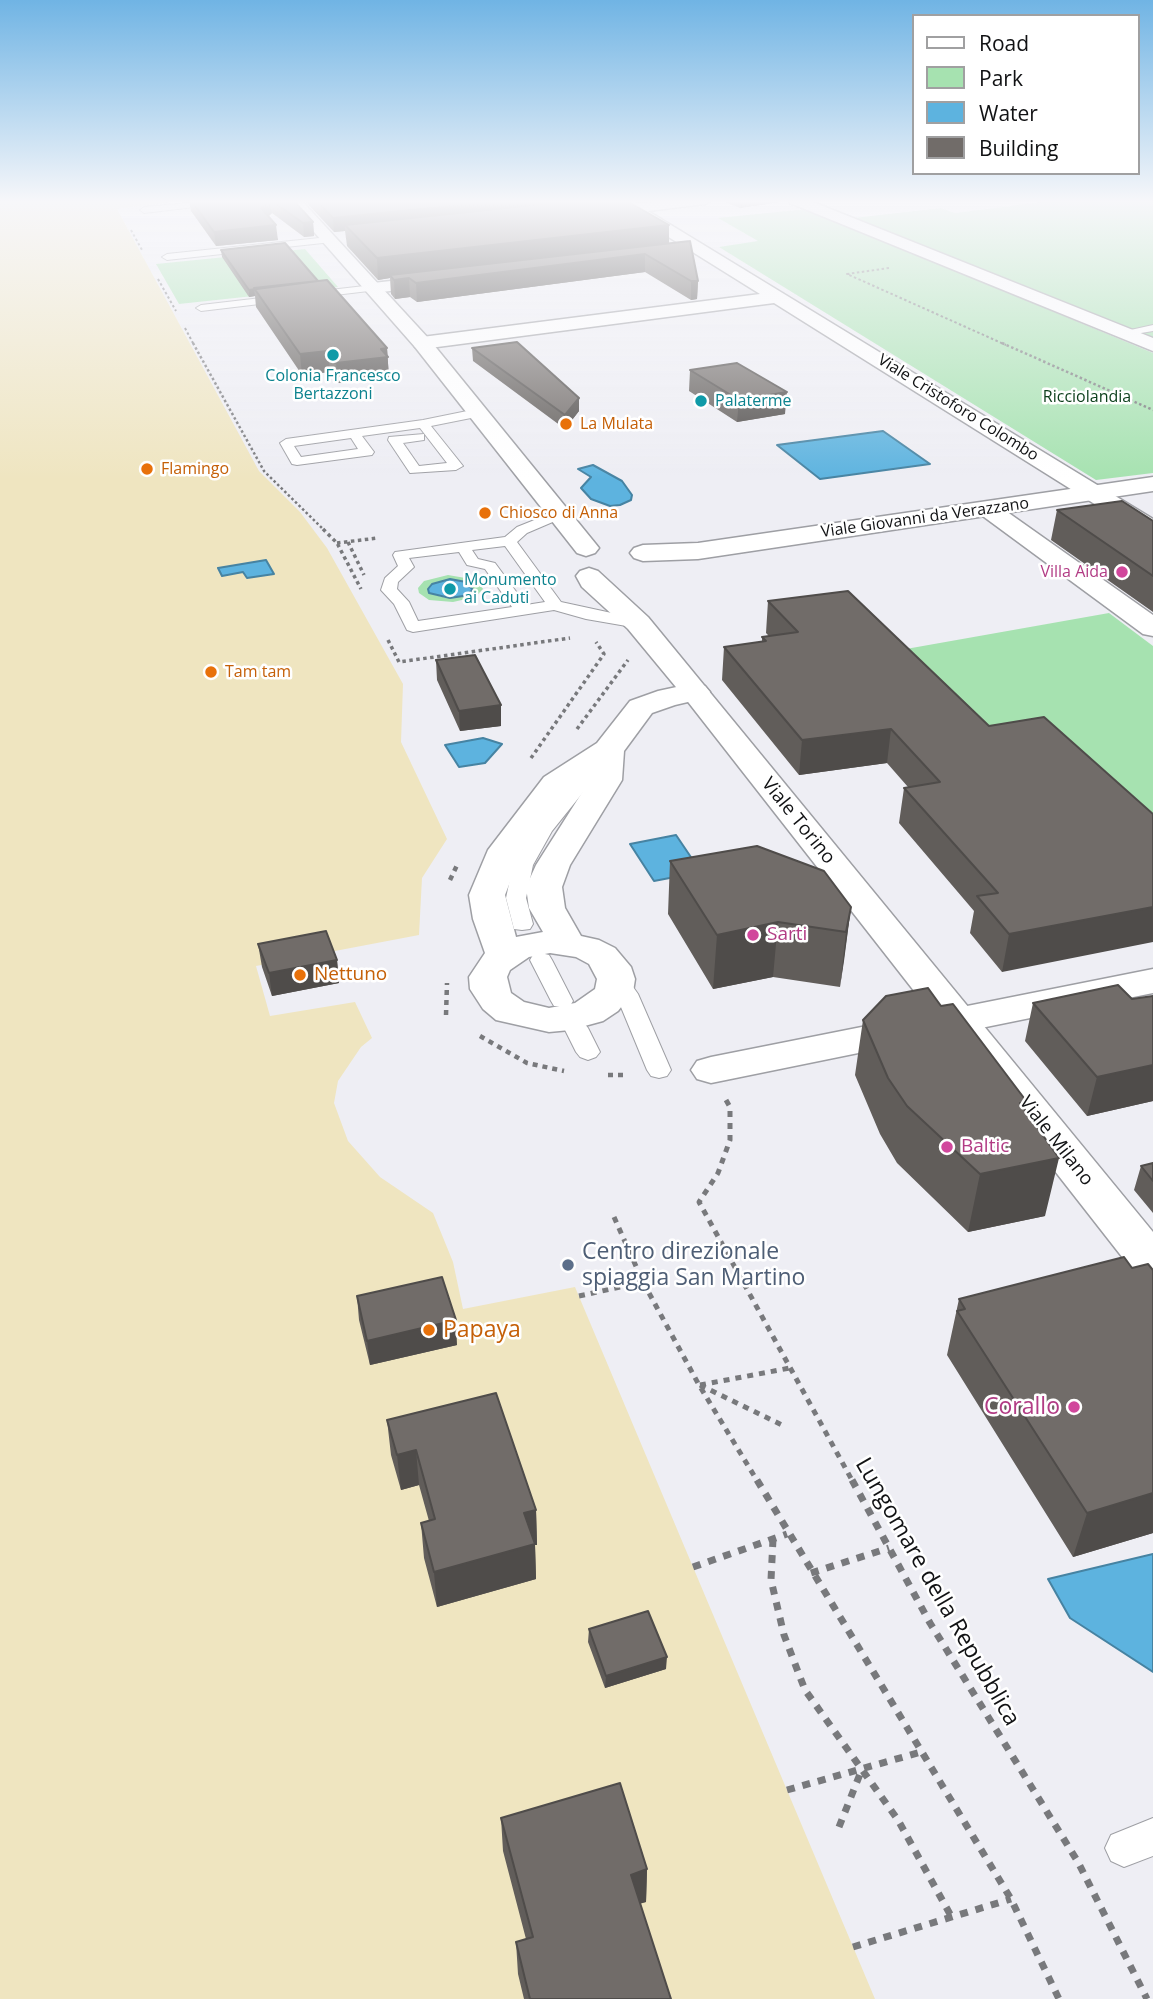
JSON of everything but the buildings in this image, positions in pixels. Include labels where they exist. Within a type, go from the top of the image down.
[{"type":"street","points":[[378,293],[422,343],[557,515],[594,542],[615,545],[636,572]]},
{"type":"street","name":"Viale Cristoforo Colombo","points":[[772,293],[1153,530]]},
{"type":"street","points":[[1025,293],[1153,345]]},
{"type":"street","points":[[422,343],[778,297]]},
{"type":"street","name":"Viale Giovanni da Verazzano","points":[[636,572],[698,551],[1153,484]]},
{"type":"street","points":[[988,509],[1153,628]]},
{"type":"street","name":"Viale Torino","points":[[594,542],[573,553],[568,560],[571,568],[589,576],[590,581],[638,623],[958,1018]]},
{"type":"street","points":[[589,576],[636,572]]},
{"type":"street","name":"Viale Torino","points":[[636,572],[632,603],[638,623]]},
{"type":"street","points":[[513,939],[493,965],[488,977],[489,989],[496,1001],[528,1017],[570,1018],[589,1012],[604,1003],[614,992],[616,979],[612,967],[602,956],[554,951],[513,939],[491,919],[487,895],[505,850],[555,784],[608,750],[641,707],[695,691]]},
{"type":"street","points":[[554,951],[544,887],[552,865],[606,780],[608,750]]},
{"type":"street","points":[[711,1070],[958,1018],[1153,981]]},
{"type":"street","name":"Viale Milano","points":[[958,1018],[1153,1264]]},
{"type":"lane","points":[[201,308],[328,293]]},
{"type":"lane","points":[[1123,333],[1153,328]]},
{"type":"lane","points":[[355,435],[367,452],[297,461],[286,443],[355,435],[428,430],[477,413]]},
{"type":"lane","points":[[557,515],[522,530],[509,541],[400,555],[406,567],[390,581],[389,590],[401,602],[413,626],[555,605],[586,614],[638,623]]},
{"type":"lane","points":[[509,541],[555,605]]},
{"type":"lane","points":[[463,547],[472,562],[490,566],[522,610]]},
{"type":"lane","points":[[554,951],[562,1001]]},
{"type":"lane","points":[[616,979],[627,994],[659,1070]]},
{"type":"lane","points":[[576,1028],[588,1052]]},
{"type":"path","points":[[166,293],[176,310]]},
{"type":"path","points":[[890,293],[1153,410]]},
{"type":"path","points":[[182,322],[264,471],[337,543],[362,591]]},
{"type":"path","points":[[524,768],[604,654],[591,635]]},
{"type":"path","points":[[387,638],[399,662],[577,637]]},
{"type":"path","points":[[447,891],[452,870],[460,859]]},
{"type":"path","points":[[446,1015],[446,986],[449,977]]},
{"type":"path","name":"Lungomare della Repubblica","points":[[699,1202],[930,1623],[1078,1862],[1147,1999]]},
{"type":"path","points":[[614,1217],[643,1282],[699,1385],[787,1534],[1012,1899],[1059,1999]]},
{"type":"path","points":[[579,1296],[643,1282]]},
{"type":"path","points":[[699,1385],[790,1368]]},
{"type":"path","points":[[699,1385],[786,1427]]},
{"type":"path","points":[[693,1567],[787,1534]]},
{"type":"path","points":[[773,1539],[771,1580],[788,1646],[805,1690],[898,1820],[951,1916]]},
{"type":"path","points":[[811,1573],[889,1548]]},
{"type":"path","points":[[786,1790],[921,1752]]},
{"type":"path","points":[[839,1827],[862,1769]]},
{"type":"path","points":[[853,1947],[1012,1899]]},
{"type":"green space","points":[[173,293],[279,293],[179,304]]},
{"type":"green space","name":"Ricciolandia","points":[[794,293],[1010,293],[1153,353],[1153,473],[1096,480]]},
{"type":"green space","points":[[1042,293],[1153,293],[1153,338]]},
{"type":"green space","points":[[448,575],[477,580],[483,589],[475,597],[453,602],[429,600],[419,593],[418,588],[424,581]],"holes":[[[450,579],[473,586],[470,593],[446,598],[429,593]]]},
{"type":"green space","points":[[1109,613],[1153,646],[1153,836],[991,751],[889,652]]},
{"type":"sand","points":[[0,293],[163,293],[259,471],[300,512],[327,548],[403,684],[401,742],[447,839],[422,878],[419,935],[256,966],[270,1016],[355,1002],[372,1038],[361,1047],[338,1081],[334,1103],[348,1141],[380,1177],[433,1213],[453,1262],[463,1309],[575,1287],[875,1999],[0,1999]]},
{"type":"water","points":[[883,431],[930,464],[820,479],[777,445]]},
{"type":"water","points":[[593,465],[622,481],[632,495],[631,500],[610,506],[591,499],[581,488],[591,477],[578,469]]},
{"type":"water","points":[[266,560],[274,574],[247,578],[243,572],[222,576],[218,568]]},
{"type":"water","points":[[450,579],[466,582],[473,590],[463,596],[450,598],[429,593],[428,589],[432,584]]},
{"type":"water","points":[[483,738],[502,744],[485,763],[459,767],[445,745]]},
{"type":"water","points":[[676,835],[701,872],[654,881],[630,844]]},
{"type":"water","points":[[1153,1554],[1153,1672],[1070,1618],[1048,1579]]},
{"type":"place","name":"Colonia Francesco Bertazzoni","points":[[333,355]]},
{"type":"place","name":"Palaterme","points":[[701,401]]},
{"type":"place","name":"La Mulata","points":[[566,424]]},
{"type":"place","name":"Flamingo","points":[[147,469]]},
{"type":"place","name":"Chiosco di Anna","points":[[485,513]]},
{"type":"place","name":"Villa Aida","points":[[1122,572]]},
{"type":"place","name":"Monumento ai Caduti","points":[[450,589]]},
{"type":"place","name":"Tam tam","points":[[211,672]]},
{"type":"place","name":"Sarti","points":[[753,935]]},
{"type":"place","name":"Nettuno","points":[[300,975]]},
{"type":"place","name":"Baltic","points":[[947,1147]]},
{"type":"place","name":"Centro direzionale spiaggia San Martino","points":[[568,1265]]},
{"type":"place","name":"Papaya","points":[[429,1330]]},
{"type":"place","name":"Corallo","points":[[1074,1407]]}]
